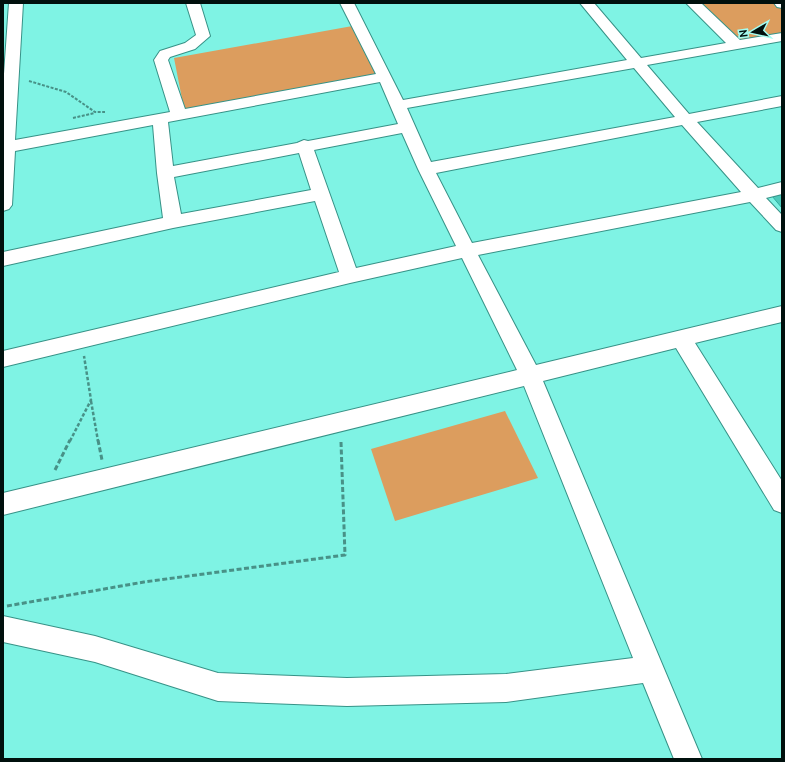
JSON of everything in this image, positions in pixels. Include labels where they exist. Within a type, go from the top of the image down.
[{"type":"street","points":[[3,205],[6,137],[16,3]]},
{"type":"street","points":[[179,115],[161,60],[165,54],[190,46],[203,36],[193,3]]},
{"type":"street","points":[[347,3],[385,77],[426,169],[530,375],[688,759]]},
{"type":"street","points":[[586,3],[686,120],[782,226]]},
{"type":"street","points":[[693,3],[737,45]]},
{"type":"street","points":[[398,105],[782,37]]},
{"type":"street","points":[[6,137],[160,119],[385,77]]},
{"type":"street","points":[[426,169],[686,120],[782,100]]},
{"type":"street","points":[[160,119],[165,172],[173,222]]},
{"type":"street","points":[[165,172],[304,145],[408,127]]},
{"type":"street","points":[[304,145],[350,276]]},
{"type":"street","points":[[3,359],[350,276],[468,250],[754,195],[782,188]]},
{"type":"street","points":[[3,259],[173,222],[320,194]]},
{"type":"street","points":[[3,504],[782,314]]},
{"type":"street","points":[[681,338],[782,502]]},
{"type":"street","points":[[3,629],[95,649],[218,687],[347,692],[506,688],[651,669]]},
{"type":"path","points":[[11,75],[66,92],[96,112],[110,111]]},
{"type":"path","points":[[82,340],[91,400],[106,479]]},
{"type":"path","points":[[43,494],[91,400]]},
{"type":"path","points":[[3,606],[144,582],[345,555],[340,422]]},
{"type":"shaded area","points":[[693,3],[781,3],[782,37],[737,45]]},
{"type":"shaded area","points":[[358,25],[385,77],[185,114],[174,58]]},
{"type":"shaded area","points":[[505,411],[538,478],[395,521],[371,449]]},
{"type":"building","points":[[782,194],[782,208],[772,196]]}]
